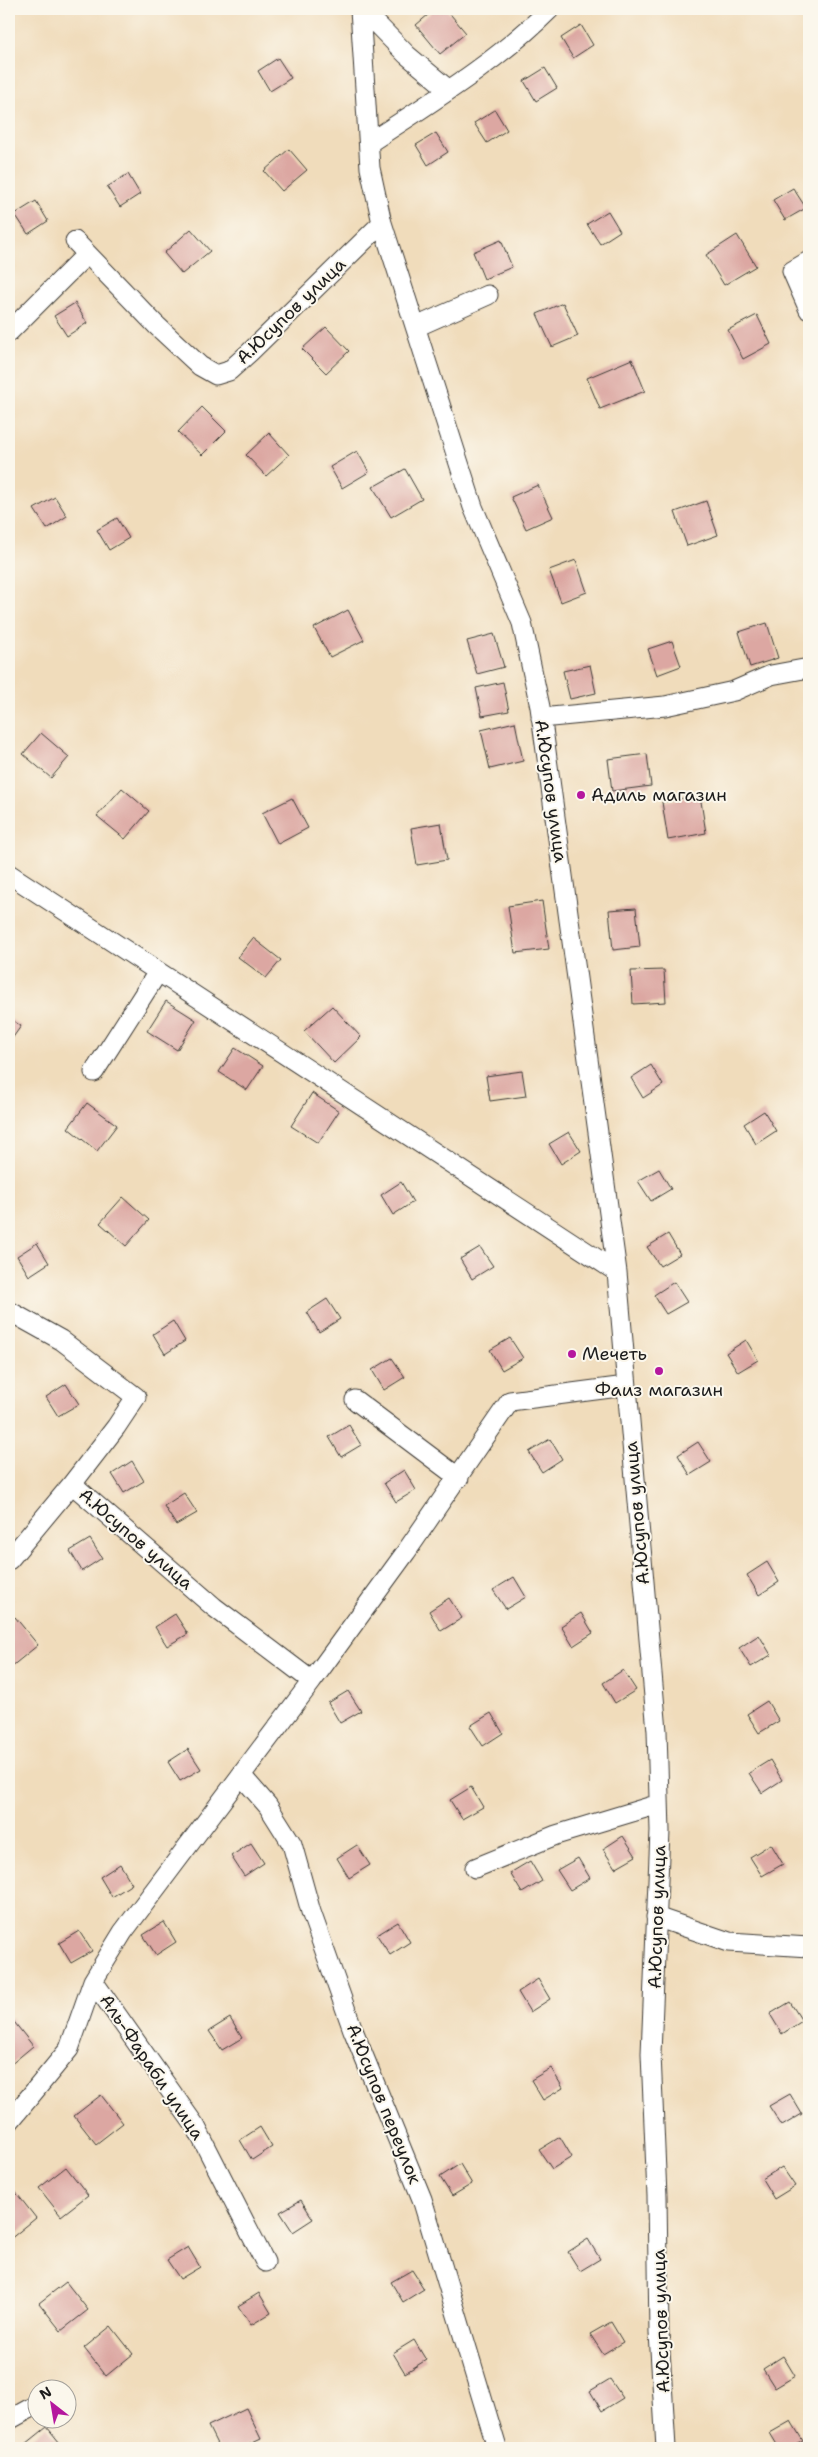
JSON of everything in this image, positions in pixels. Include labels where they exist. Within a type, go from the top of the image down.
[{"type":"street","name":"А.Юсупов улица","points":[[361,9],[406,55],[449,90]]},
{"type":"street","name":"А.Юсупов улица","points":[[361,9],[370,168],[382,223],[473,507],[522,622],[541,718],[617,1272],[656,1731],[660,1804],[651,2054],[658,2196],[659,2333],[666,2448]]},
{"type":"street","points":[[368,142],[449,90],[532,27],[550,9]]},
{"type":"street","name":"А.Юсупов улица","points":[[9,332],[81,248],[156,325],[200,366],[216,375],[229,371],[250,352],[382,223]]},
{"type":"street","points":[[809,261],[792,271],[809,310]]},
{"type":"street","points":[[416,327],[488,295]]},
{"type":"street","points":[[541,718],[665,706],[734,691],[771,675],[809,668]]},
{"type":"street","points":[[9,874],[617,1272]]},
{"type":"street","points":[[94,1072],[158,972]]},
{"type":"street","name":"А.Юсупов улица","points":[[9,1311],[61,1340],[136,1397],[116,1427],[72,1484],[214,1608],[312,1681]]},
{"type":"street","points":[[241,1775],[312,1681],[459,1478],[510,1401],[626,1386]]},
{"type":"street","points":[[355,1400],[459,1478]]},
{"type":"street","points":[[9,1560],[72,1484]]},
{"type":"street","name":"Аль-Фараби улица","points":[[12,2114],[69,2049],[93,1981],[123,1932],[241,1775]]},
{"type":"street","name":"А.Юсупов переулок","points":[[241,1775],[268,1806],[292,1844],[311,1912],[353,2030],[422,2199],[497,2448]]},
{"type":"street","points":[[475,1868],[556,1835],[660,1804]]},
{"type":"street","points":[[656,1917],[729,1942],[809,1947]]},
{"type":"street","name":"Аль-Фараби улица","points":[[93,1981],[196,2127],[264,2262]]},
{"type":"street","points":[[9,2420],[28,2410]]},
{"type":"building","points":[[435,9],[446,9],[466,33],[440,54],[416,25]]},
{"type":"building","points":[[581,25],[593,45],[573,58],[561,38]]},
{"type":"building","points":[[278,58],[291,78],[270,91],[258,71]]},
{"type":"building","points":[[545,68],[557,88],[536,101],[524,81]]},
{"type":"building","points":[[495,110],[507,130],[487,143],[474,123]]},
{"type":"building","points":[[436,133],[448,152],[428,165],[416,145]]},
{"type":"building","points":[[289,149],[307,170],[282,191],[264,171]]},
{"type":"building","points":[[128,174],[140,194],[120,207],[107,187]]},
{"type":"building","points":[[793,188],[806,208],[785,220],[773,200]]},
{"type":"building","points":[[36,201],[48,221],[28,234],[15,214]]},
{"type":"building","points":[[608,211],[620,231],[600,244],[587,224]]},
{"type":"building","points":[[191,229],[210,251],[182,274],[164,253]]},
{"type":"building","points":[[737,235],[756,266],[724,285],[706,255]]},
{"type":"building","points":[[501,240],[512,267],[484,279],[473,252]]},
{"type":"building","points":[[75,303],[87,323],[67,336],[54,316]]},
{"type":"building","points":[[563,303],[578,336],[552,347],[537,314]]},
{"type":"building","points":[[757,315],[771,344],[743,359],[728,330]]},
{"type":"building","points":[[326,327],[349,351],[326,373],[302,349]]},
{"type":"building","points":[[632,359],[645,391],[600,409],[587,378]]},
{"type":"building","points":[[202,407],[226,431],[202,455],[178,432]]},
{"type":"building","points":[[269,433],[289,455],[266,476],[246,455]]},
{"type":"building","points":[[357,451],[369,472],[342,488],[330,467]]},
{"type":"building","points":[[405,469],[422,499],[391,517],[373,487]]},
{"type":"building","points":[[538,485],[553,517],[526,529],[511,497]]},
{"type":"building","points":[[55,497],[67,516],[47,529],[34,509]]},
{"type":"building","points":[[706,501],[718,535],[687,546],[675,512]]},
{"type":"building","points":[[117,518],[129,538],[109,550],[97,530]]},
{"type":"building","points":[[576,560],[587,592],[561,602],[549,570]]},
{"type":"building","points":[[348,610],[364,640],[330,657],[314,628]]},
{"type":"building","points":[[767,623],[778,658],[750,667],[739,632]]},
{"type":"building","points":[[494,634],[504,667],[477,674],[467,641]]},
{"type":"building","points":[[672,641],[681,666],[657,675],[648,649]]},
{"type":"building","points":[[590,665],[596,693],[570,699],[563,671]]},
{"type":"building","points":[[503,682],[509,711],[482,716],[476,688]]},
{"type":"building","points":[[515,722],[523,761],[490,769],[481,730]]},
{"type":"building","points":[[41,733],[69,757],[51,778],[23,754]]},
{"type":"building","points":[[647,754],[651,786],[612,791],[608,759]]},
{"type":"building","points":[[122,788],[149,811],[125,839],[97,816]]},
{"type":"building","points":[[700,795],[706,833],[668,840],[662,802]]},
{"type":"building","points":[[292,798],[308,828],[278,844],[262,813]]},
{"type":"building","points":[[441,823],[447,860],[417,865],[411,828]]},
{"type":"building","points":[[542,901],[549,949],[515,953],[508,906]]},
{"type":"building","points":[[636,908],[640,947],[613,950],[609,910]]},
{"type":"building","points":[[253,938],[281,960],[266,978],[238,957]]},
{"type":"building","points":[[664,970],[666,1002],[633,1004],[631,971]]},
{"type":"building","points":[[166,1001],[196,1020],[177,1050],[147,1031]]},
{"type":"building","points":[[332,1006],[361,1037],[334,1063],[304,1031]]},
{"type":"building","points":[[9,1018],[21,1026],[9,1043]]},
{"type":"building","points":[[235,1048],[263,1066],[247,1090],[219,1072]]},
{"type":"building","points":[[651,1065],[663,1085],[643,1098],[631,1078]]},
{"type":"building","points":[[522,1071],[526,1096],[490,1101],[486,1076]]},
{"type":"building","points":[[312,1093],[339,1111],[318,1143],[291,1126]]},
{"type":"building","points":[[87,1103],[117,1125],[97,1151],[68,1128]]},
{"type":"building","points":[[764,1111],[776,1131],[756,1144],[744,1124]]},
{"type":"building","points":[[569,1132],[581,1151],[561,1164],[549,1144]]},
{"type":"building","points":[[659,1169],[671,1189],[651,1201],[638,1181]]},
{"type":"building","points":[[401,1182],[413,1202],[393,1215],[381,1195]]},
{"type":"building","points":[[123,1197],[149,1220],[126,1246],[100,1223]]},
{"type":"building","points":[[668,1234],[680,1254],[660,1266],[647,1247]]},
{"type":"building","points":[[37,1243],[49,1263],[29,1276],[17,1256]]},
{"type":"building","points":[[480,1247],[493,1266],[472,1279],[460,1259]]},
{"type":"building","points":[[674,1282],[687,1302],[666,1314],[654,1295]]},
{"type":"building","points":[[327,1299],[340,1319],[319,1332],[307,1312]]},
{"type":"building","points":[[173,1321],[185,1341],[165,1354],[153,1334]]},
{"type":"building","points":[[510,1338],[523,1358],[502,1370],[490,1350]]},
{"type":"building","points":[[746,1340],[758,1360],[738,1372],[726,1353]]},
{"type":"building","points":[[392,1358],[405,1377],[384,1390],[372,1370]]},
{"type":"building","points":[[66,1384],[79,1404],[58,1416],[46,1397]]},
{"type":"building","points":[[349,1425],[361,1445],[341,1457],[329,1437]]},
{"type":"building","points":[[550,1439],[562,1459],[542,1472],[529,1452]]},
{"type":"building","points":[[698,1442],[711,1462],[690,1475],[678,1455]]},
{"type":"building","points":[[132,1461],[144,1481],[124,1493],[112,1474]]},
{"type":"building","points":[[404,1470],[416,1490],[396,1502],[384,1483]]},
{"type":"building","points":[[184,1493],[197,1513],[176,1525],[164,1506]]},
{"type":"building","points":[[90,1539],[102,1558],[82,1571],[70,1551]]},
{"type":"building","points":[[767,1562],[779,1582],[759,1595],[747,1575]]},
{"type":"building","points":[[514,1577],[526,1597],[506,1609],[493,1590]]},
{"type":"building","points":[[449,1598],[462,1618],[441,1631],[429,1611]]},
{"type":"building","points":[[581,1613],[593,1633],[573,1646],[561,1626]]},
{"type":"building","points":[[175,1614],[188,1634],[167,1646],[155,1627]]},
{"type":"building","points":[[15,1617],[38,1645],[11,1667],[9,1622]]},
{"type":"building","points":[[759,1635],[771,1655],[751,1667],[739,1648]]},
{"type":"building","points":[[623,1670],[636,1690],[615,1703],[603,1683]]},
{"type":"building","points":[[348,1691],[361,1711],[340,1723],[328,1703]]},
{"type":"building","points":[[767,1701],[779,1721],[759,1733],[747,1714]]},
{"type":"building","points":[[491,1713],[503,1733],[483,1746],[470,1726]]},
{"type":"building","points":[[188,1749],[201,1769],[180,1781],[168,1762]]},
{"type":"building","points":[[770,1760],[782,1780],[762,1793],[749,1773]]},
{"type":"building","points":[[471,1787],[483,1807],[462,1819],[450,1800]]},
{"type":"building","points":[[623,1836],[636,1856],[615,1868],[603,1849]]},
{"type":"building","points":[[251,1843],[264,1863],[244,1876],[231,1856]]},
{"type":"building","points":[[771,1844],[783,1864],[762,1876],[750,1857]]},
{"type":"building","points":[[357,1845],[370,1865],[349,1878],[337,1858]]},
{"type":"building","points":[[578,1858],[590,1878],[570,1890],[557,1870]]},
{"type":"building","points":[[530,1861],[542,1881],[522,1893],[510,1873]]},
{"type":"building","points":[[120,1864],[132,1884],[112,1897],[100,1877]]},
{"type":"building","points":[[164,1922],[176,1942],[156,1955],[143,1935]]},
{"type":"building","points":[[398,1922],[410,1942],[390,1955],[377,1935]]},
{"type":"building","points":[[79,1931],[92,1951],[71,1963],[59,1943]]},
{"type":"building","points":[[538,1979],[550,1999],[530,2012],[518,1992]]},
{"type":"building","points":[[790,2002],[802,2021],[782,2034],[770,2014]]},
{"type":"building","points":[[11,2018],[33,2046],[9,2066],[9,2020]]},
{"type":"building","points":[[230,2018],[242,2038],[222,2050],[209,2031]]},
{"type":"building","points":[[551,2068],[563,2088],[543,2100],[531,2080]]},
{"type":"building","points":[[790,2094],[802,2114],[782,2126],[769,2106]]},
{"type":"building","points":[[101,2095],[123,2123],[96,2144],[74,2116]]},
{"type":"building","points":[[260,2127],[272,2147],[252,2160],[240,2140]]},
{"type":"building","points":[[560,2137],[572,2157],[552,2169],[539,2150]]},
{"type":"building","points":[[460,2164],[472,2184],[452,2196],[440,2177]]},
{"type":"building","points":[[66,2167],[88,2195],[61,2216],[39,2188]]},
{"type":"building","points":[[782,2167],[795,2186],[774,2199],[762,2179]]},
{"type":"building","points":[[14,2190],[36,2218],[9,2240],[9,2194]]},
{"type":"building","points":[[301,2200],[313,2219],[293,2232],[280,2212]]},
{"type":"building","points":[[588,2239],[600,2259],[580,2271],[568,2252]]},
{"type":"building","points":[[188,2247],[200,2267],[180,2279],[167,2260]]},
{"type":"building","points":[[412,2270],[424,2289],[403,2302],[391,2282]]},
{"type":"building","points":[[66,2282],[88,2310],[61,2331],[39,2303]]},
{"type":"building","points":[[259,2293],[271,2313],[251,2325],[238,2306]]},
{"type":"building","points":[[611,2322],[623,2342],[603,2354],[590,2334]]},
{"type":"building","points":[[111,2326],[133,2354],[106,2376],[84,2348]]},
{"type":"building","points":[[414,2340],[426,2360],[405,2373],[393,2353]]},
{"type":"building","points":[[783,2356],[795,2376],[775,2388],[763,2369]]},
{"type":"building","points":[[610,2379],[623,2398],[602,2411],[590,2391]]},
{"type":"building","points":[[246,2408],[261,2439],[242,2448],[219,2448],[208,2426]]},
{"type":"building","points":[[791,2421],[803,2441],[790,2448],[779,2448],[770,2433]]},
{"type":"building","points":[[43,2430],[49,2430],[64,2448],[21,2448]]},
{"type":"place","name":"Адиль магазин","points":[[581,795]]},
{"type":"place","name":"Мечеть","points":[[572,1354]]},
{"type":"place","name":"Фаиз магазин","points":[[659,1371]]}]
